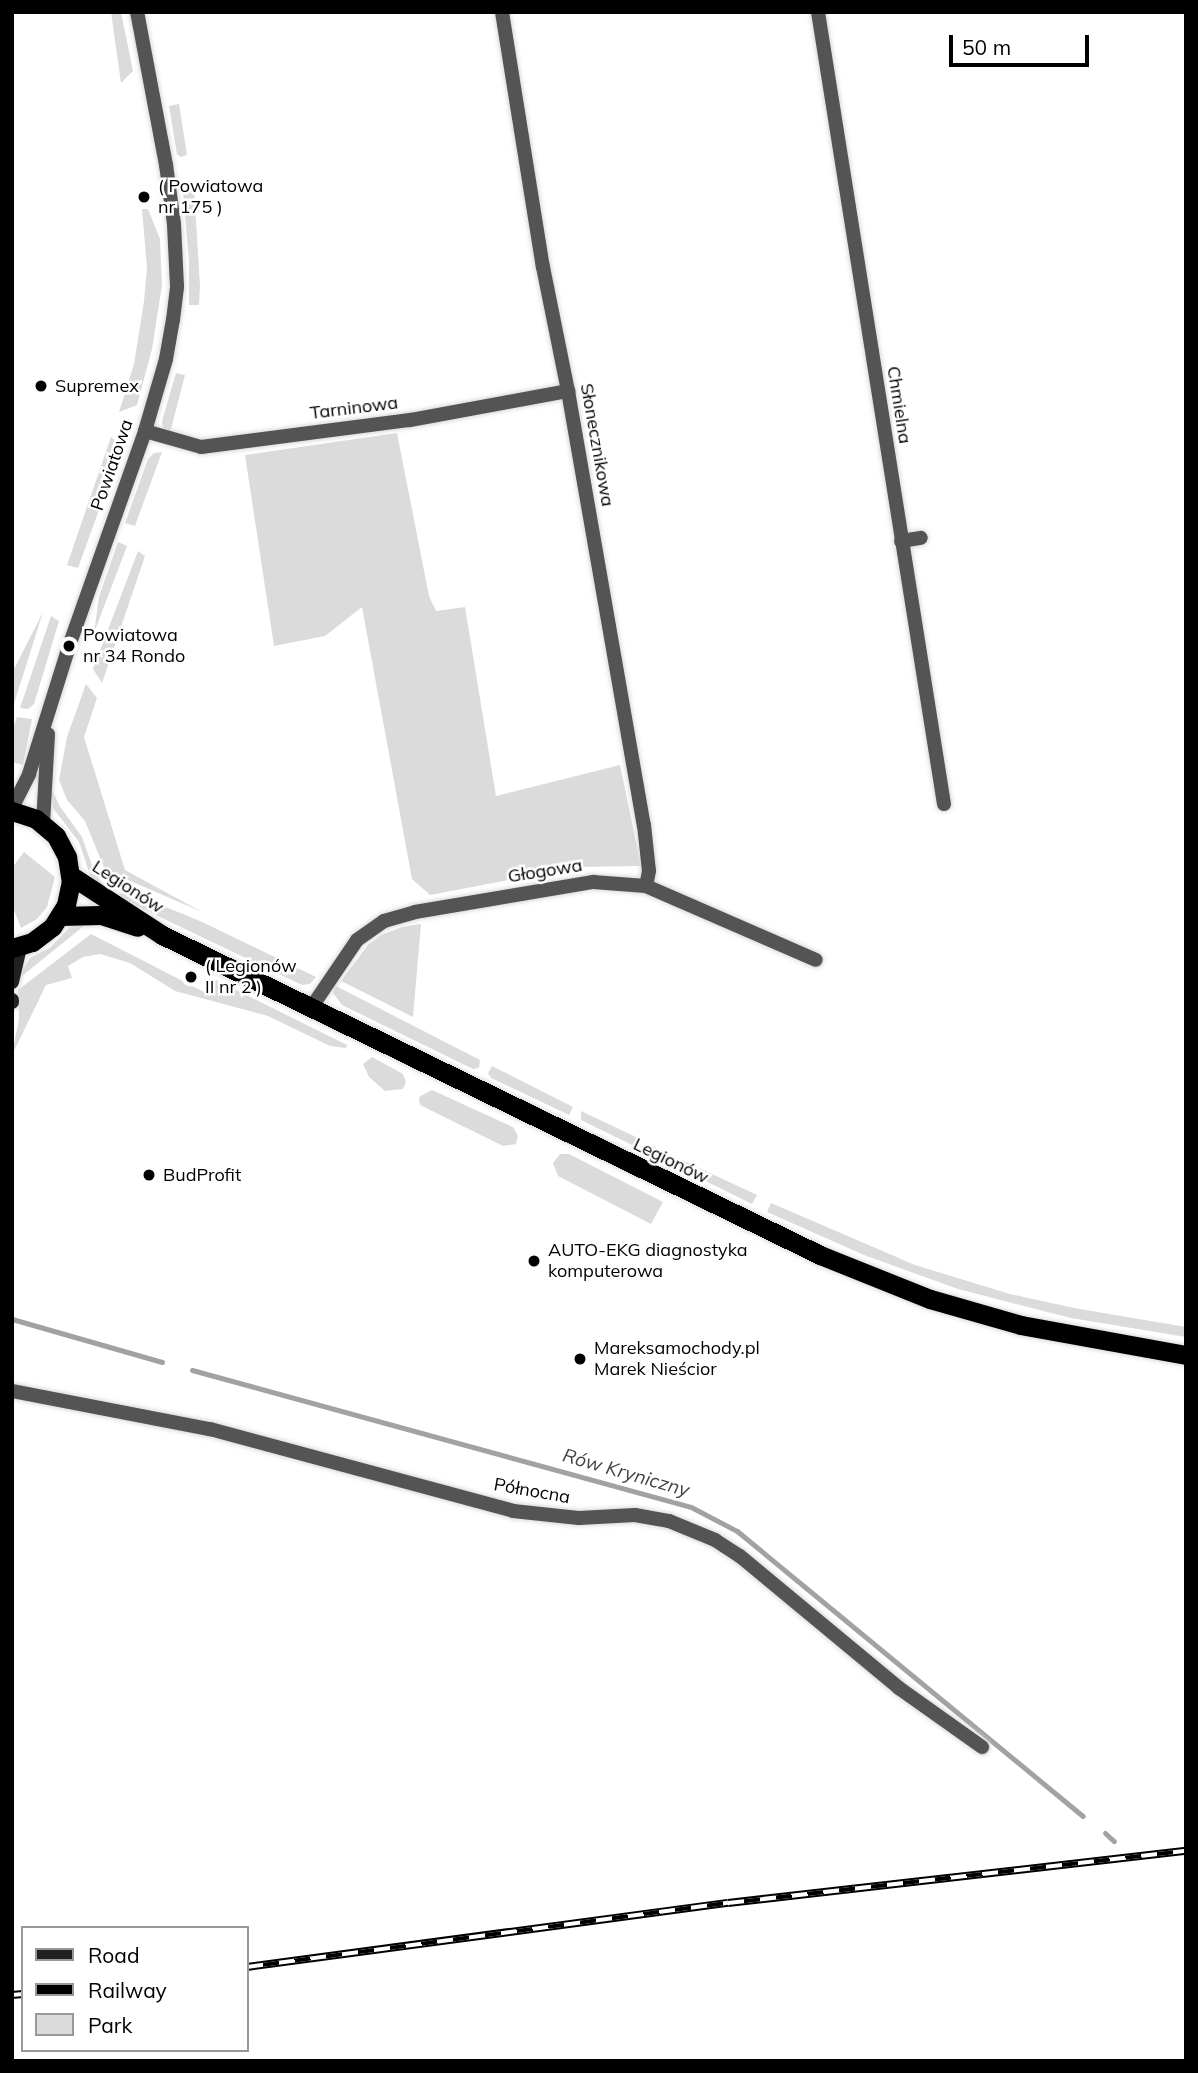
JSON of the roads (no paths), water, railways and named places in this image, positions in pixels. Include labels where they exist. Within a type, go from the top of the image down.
[{"type":"highway","points":[[12,809],[43,824],[62,846],[71,875],[68,900],[60,916],[43,935],[16,947]]},
{"type":"highway","name":"Legionów","points":[[71,875],[162,935],[763,1229],[857,1271],[930,1298],[1021,1325],[1114,1345],[1186,1355]]},
{"type":"highway","name":"Legionów","points":[[60,916],[101,915],[162,935]]},
{"type":"main road","points":[[12,982],[16,947]]},
{"type":"street","name":"Powiatowa","points":[[12,809],[29,774],[49,717],[69,646],[145,431],[166,359],[177,286],[176,262],[166,165],[137,12]]},
{"type":"street","name":"Słonecznikowa","points":[[502,12],[543,267],[568,391],[644,825],[649,871],[646,886]]},
{"type":"street","name":"Chmielna","points":[[818,12],[944,804]]},
{"type":"street","name":"Tarninowa","points":[[145,431],[201,447],[410,420],[568,391]]},
{"type":"street","points":[[901,541],[921,538]]},
{"type":"street","name":"Powiatowa","points":[[43,824],[49,717]]},
{"type":"street","name":"Głogowa","points":[[311,1008],[365,931],[395,917],[580,884],[646,886],[816,960]]},
{"type":"street","name":"Północna","points":[[12,1391],[210,1429],[513,1510],[579,1518],[635,1515],[669,1521],[715,1540],[740,1556],[899,1688],[982,1747]]},
{"type":"waterway","name":"Rów Kryniczny","points":[[12,1319],[162,1362]]},
{"type":"waterway","name":"Rów Kryniczny","points":[[192,1370],[691,1507],[737,1531],[1083,1816]]},
{"type":"waterway","name":"Rów Kryniczny","points":[[1105,1833],[1114,1841]]},
{"type":"railway","points":[[248,1967],[728,1903],[1186,1851]]},
{"type":"railway","points":[[12,1995],[21,1994]]},
{"type":"place","name":"( Powiatowa nr 175 )","points":[[144,197]]},
{"type":"place","name":"Supremex","points":[[41,386]]},
{"type":"place","name":"Powiatowa nr 34 Rondo","points":[[69,646]]},
{"type":"place","name":"( Legionów II nr 2 )","points":[[191,977]]},
{"type":"place","name":"BudProfit","points":[[149,1175]]},
{"type":"place","name":"AUTO-EKG diagnostyka komputerowa","points":[[534,1261]]},
{"type":"place","name":"Mareksamochody.pl Marek Nieścior","points":[[580,1359]]}]
